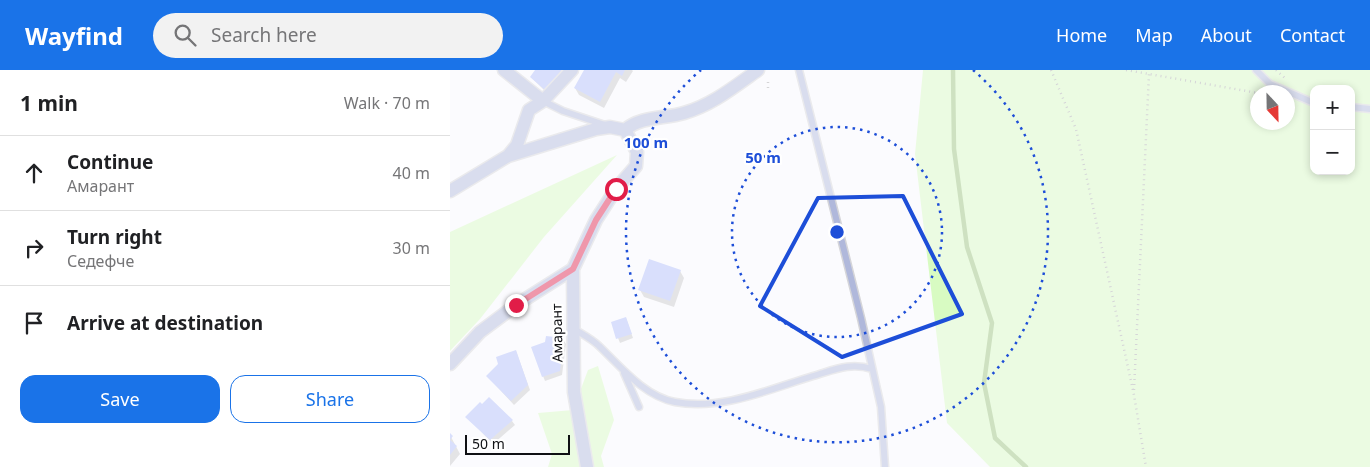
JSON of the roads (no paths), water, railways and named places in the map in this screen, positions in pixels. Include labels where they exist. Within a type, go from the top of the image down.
[{"type":"street","points":[[504,70],[543,101]]},
{"type":"street","points":[[508,156],[517,145],[529,110],[543,101],[572,70]]},
{"type":"street","points":[[450,192],[508,156],[596,129],[610,127],[625,130],[634,122],[684,113],[713,101],[758,70]]},
{"type":"street","name":"Амарант","points":[[587,467],[574,392],[573,269],[596,220],[616,189],[636,166],[637,152],[625,130]]},
{"type":"street","points":[[450,364],[480,332],[516,305],[573,269]]},
{"type":"lane","points":[[799,70],[881,407],[885,467]]},
{"type":"lane","points":[[1256,70],[1270,84],[1310,101]]},
{"type":"lane","points":[[543,101],[563,111],[610,127]]},
{"type":"lane","points":[[1355,107],[1370,109]]},
{"type":"lane","points":[[572,328],[598,345],[622,370],[650,390],[674,402],[703,404],[731,400],[853,365],[872,368]]},
{"type":"lane","points":[[622,370],[639,407]]},
{"type":"waterway","points":[[953,70],[954,149],[967,247],[992,323],[984,383],[995,438],[1026,467]]}]
